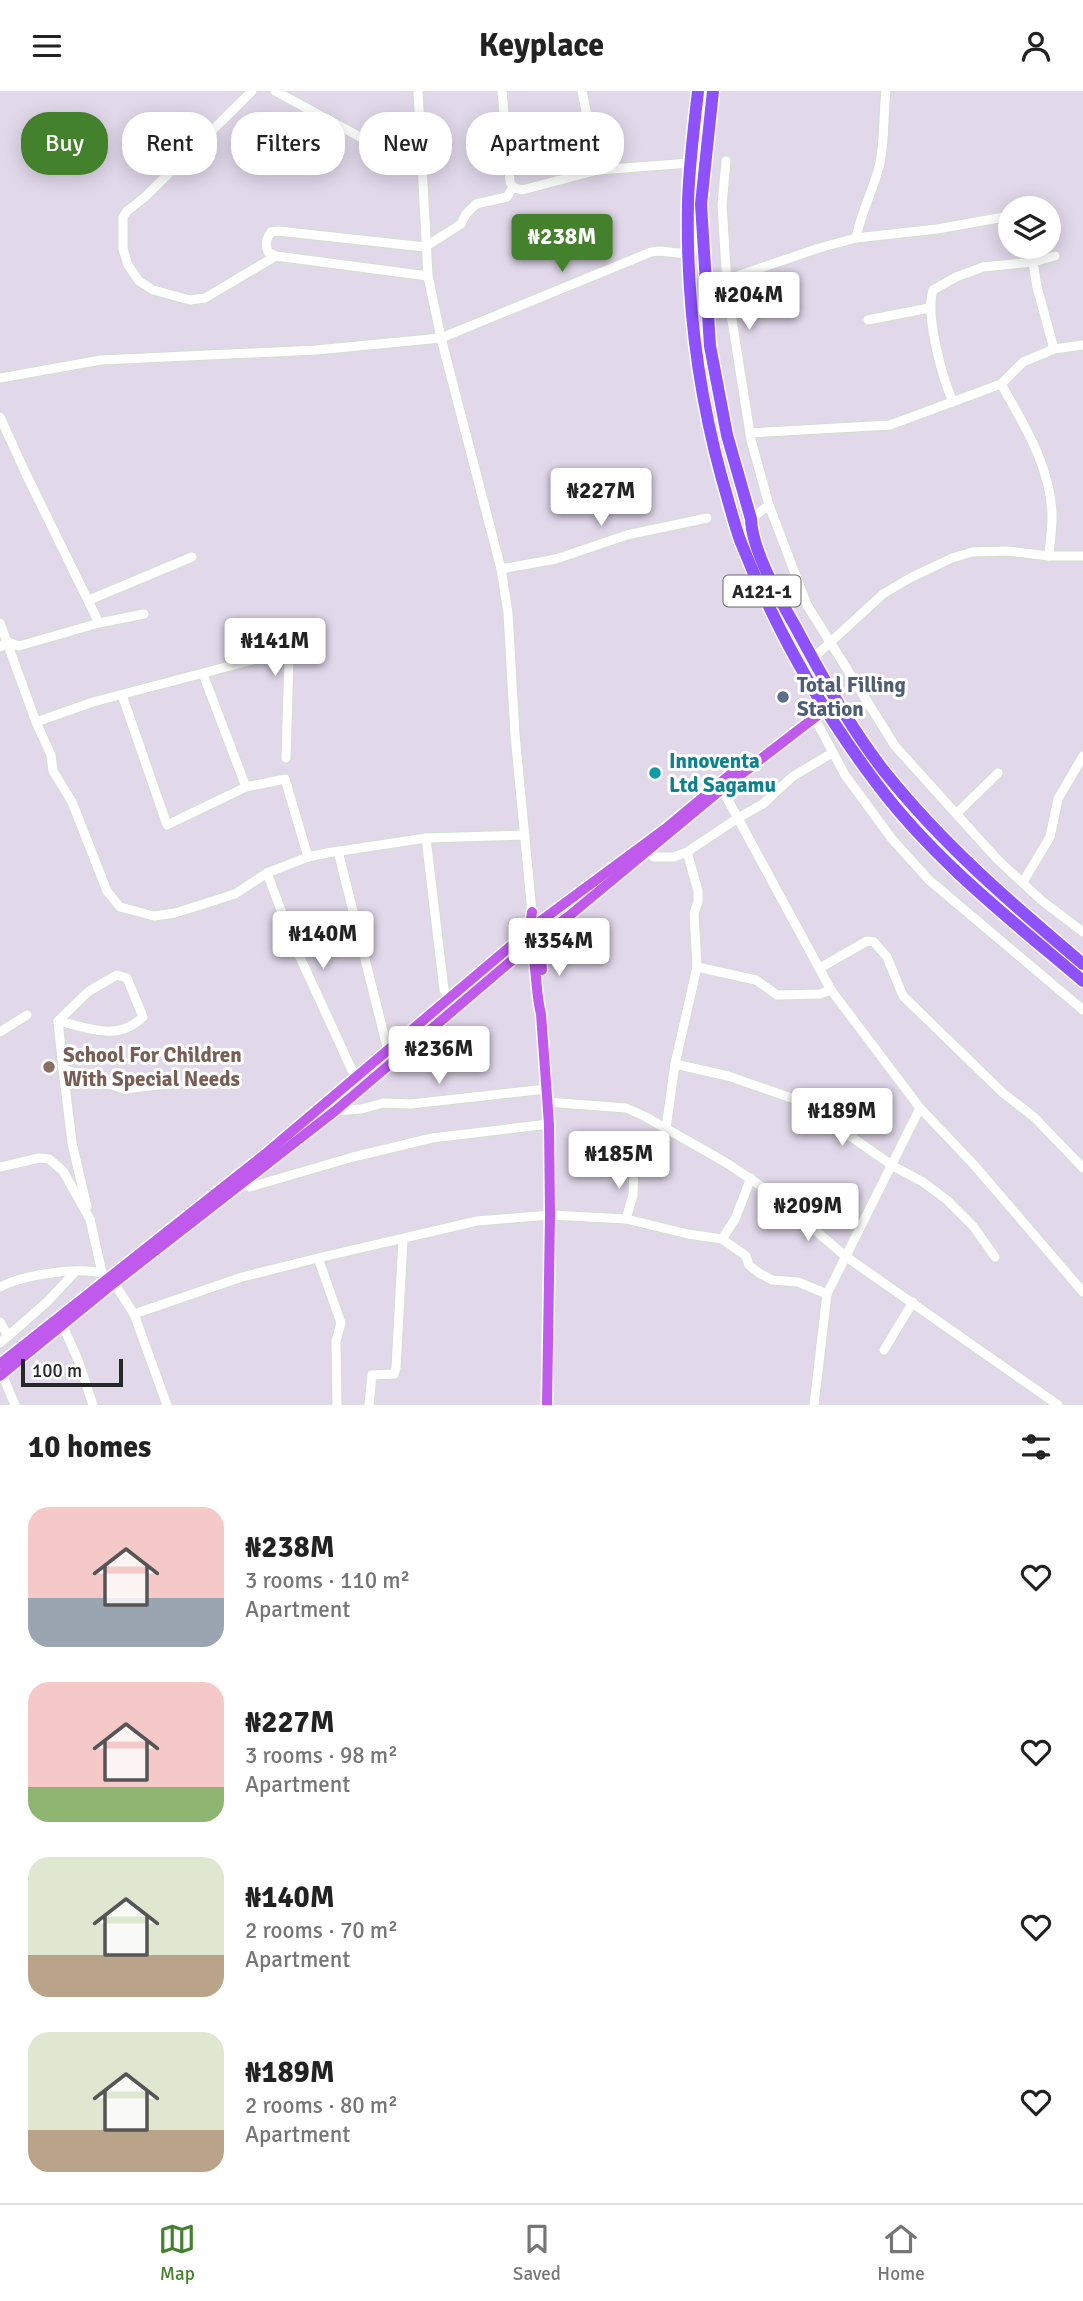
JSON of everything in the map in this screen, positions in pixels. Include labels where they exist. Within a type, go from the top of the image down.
[{"type":"highway","name":"A121-1","points":[[698,91],[690,163],[688,254],[695,352],[701,392],[727,495],[740,538],[768,603],[877,785],[970,885],[1083,981]]},
{"type":"highway","name":"A121-1","points":[[713,91],[701,204],[710,346],[727,435],[751,519],[751,533],[778,597],[812,659],[829,702],[884,770],[932,826],[984,878],[1083,964]]},
{"type":"main road","points":[[1,1371],[63,1326],[108,1277],[243,1183],[335,1111],[530,945],[648,852],[829,702]]},
{"type":"main road","points":[[1,1371],[108,1277],[264,1155],[528,931],[664,829],[714,785],[829,702]]},
{"type":"main road","points":[[532,912],[538,923],[540,937],[538,963],[544,1002],[541,1014],[549,1124],[547,1405]]},
{"type":"main road","points":[[532,912],[528,931],[530,945],[538,963]]},
{"type":"main road","points":[[538,963],[543,946],[553,928]]},
{"type":"main road","points":[[511,962],[538,963]]},
{"type":"street","points":[[252,91],[162,177],[145,197],[127,211],[123,217],[123,249],[128,265],[139,281],[153,290],[190,300],[205,298],[276,255]]},
{"type":"street","points":[[418,91],[419,112]]},
{"type":"street","points":[[502,91],[510,183],[513,187],[522,190],[579,175]]},
{"type":"street","points":[[582,91],[586,112]]},
{"type":"street","points":[[856,238],[860,216],[879,167],[884,142],[886,91]]},
{"type":"street","points":[[280,93],[359,136]]},
{"type":"street","points":[[726,161],[722,205],[727,284],[751,440],[769,505],[807,605],[895,745],[998,859],[1041,900],[1083,932]]},
{"type":"street","points":[[624,168],[690,163]]},
{"type":"street","points":[[421,175],[428,276],[441,338],[501,569],[508,613],[515,734],[532,912]]},
{"type":"street","points":[[428,276],[276,255],[268,252],[267,237],[271,232],[278,231],[425,247],[461,224],[476,204],[507,197],[513,187]]},
{"type":"street","points":[[727,284],[734,277],[856,238],[937,229],[998,218]]},
{"type":"street","points":[[0,378],[101,360],[316,350],[441,338],[651,252],[688,254]]},
{"type":"street","points":[[953,403],[944,382],[929,308],[933,290],[956,277],[983,267],[1044,259]]},
{"type":"street","points":[[1033,262],[1054,349]]},
{"type":"street","points":[[868,320],[929,308]]},
{"type":"street","points":[[751,433],[890,425],[1001,384],[1023,362],[1054,349],[1083,345]]},
{"type":"street","points":[[1001,384],[1025,426],[1045,474],[1052,515],[1049,556]]},
{"type":"street","points":[[0,417],[99,623]]},
{"type":"street","points":[[751,519],[769,505]]},
{"type":"street","points":[[501,569],[556,559],[627,535],[707,517]]},
{"type":"street","points":[[812,659],[883,594],[952,558],[972,552],[1008,551],[1049,556],[1083,556]]},
{"type":"street","points":[[89,600],[192,557]]},
{"type":"street","points":[[4,644],[19,646],[99,623],[144,614]]},
{"type":"street","points":[[0,623],[4,644],[51,755],[53,771],[72,802],[107,891],[120,907],[155,916],[175,912],[235,894],[267,873],[308,857],[338,851],[426,838],[525,835]]},
{"type":"street","points":[[36,722],[93,702],[279,653],[289,659],[286,758]]},
{"type":"street","points":[[203,674],[246,787]]},
{"type":"street","points":[[122,695],[167,825],[246,787],[285,779],[308,857]]},
{"type":"street","points":[[814,717],[832,754],[892,839],[929,880],[1083,1010]]},
{"type":"street","points":[[648,852],[654,857],[674,857],[687,852],[763,804],[792,777],[832,754]]},
{"type":"street","points":[[1023,882],[1050,837],[1058,799],[1081,763]]},
{"type":"street","points":[[957,813],[998,773]]},
{"type":"street","points":[[722,789],[831,990],[920,1108],[975,1166],[1083,1292]]},
{"type":"street","points":[[426,838],[444,989],[451,997]]},
{"type":"street","points":[[338,851],[388,1051]]},
{"type":"street","points":[[666,1128],[676,1064],[697,967],[694,913],[698,891],[687,852]]},
{"type":"street","points":[[267,873],[293,942],[356,1079]]},
{"type":"street","points":[[820,968],[867,941],[874,942],[887,957],[903,996],[1003,1093],[1034,1117],[1083,1168]]},
{"type":"street","points":[[697,967],[756,980],[777,995],[820,995],[831,990]]},
{"type":"street","points":[[117,975],[127,978],[143,1017],[132,1028],[106,1032],[58,1021],[89,991],[117,975]]},
{"type":"street","points":[[0,1032],[27,1015]]},
{"type":"street","points":[[58,1021],[72,1143],[90,1219],[108,1277],[134,1314],[167,1405]]},
{"type":"street","points":[[676,1064],[728,1076],[800,1101],[947,1200],[973,1226],[995,1257]]},
{"type":"street","points":[[63,1069],[82,1073],[124,1089],[167,1084]]},
{"type":"street","points":[[335,1111],[361,1109],[383,1103],[411,1104],[546,1089]]},
{"type":"street","points":[[547,1102],[626,1108],[751,1178],[845,1256],[1058,1405]]},
{"type":"street","points":[[814,1405],[827,1294],[920,1108]]},
{"type":"street","points":[[243,1183],[250,1187],[353,1157],[432,1138],[549,1124]]},
{"type":"street","points":[[0,1167],[39,1158],[49,1159],[63,1171],[90,1219]]},
{"type":"street","points":[[626,1219],[633,1195],[634,1168]]},
{"type":"street","points":[[722,1239],[735,1219],[751,1178]]},
{"type":"street","points":[[134,1314],[242,1277],[318,1258],[477,1221],[550,1215],[626,1219],[722,1239],[746,1256],[749,1265],[772,1280],[798,1282],[827,1294]]},
{"type":"street","points":[[369,1405],[372,1375],[394,1374],[396,1368],[403,1239]]},
{"type":"street","points":[[318,1258],[341,1323],[336,1341],[337,1405]]},
{"type":"street","points":[[0,1287],[20,1279],[75,1272],[108,1277]]},
{"type":"street","points":[[0,1343],[47,1302],[75,1272]]},
{"type":"street","points":[[884,1350],[913,1302]]},
{"type":"street","points":[[0,1322],[8,1335]]},
{"type":"street","points":[[63,1326],[93,1405]]},
{"type":"street","points":[[1,1371],[15,1405]]},
{"type":"place","name":"Total Filling Station","points":[[783,697]]},
{"type":"place","name":"Innoventa Ltd Sagamu","points":[[655,773]]},
{"type":"place","name":"School For Children With Special Needs","points":[[49,1067]]}]
